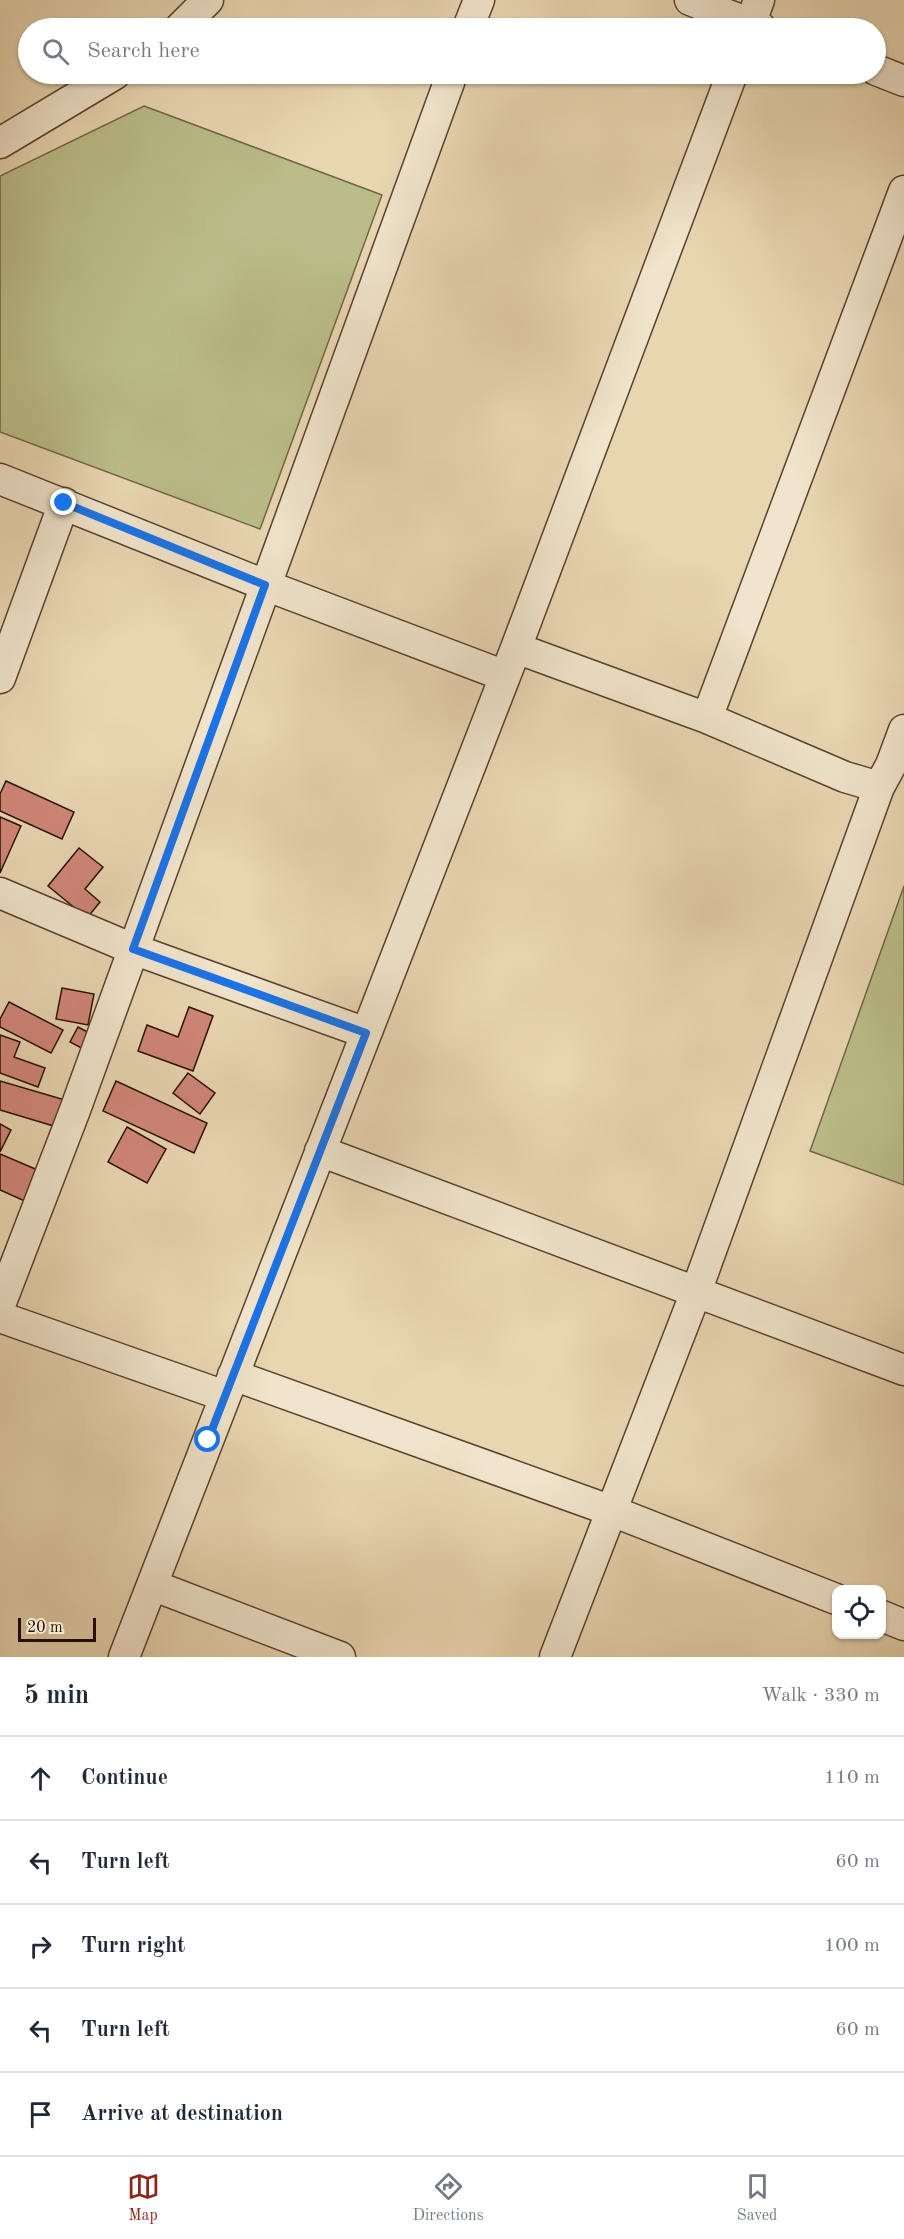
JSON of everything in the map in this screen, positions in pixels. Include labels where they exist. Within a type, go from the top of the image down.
[{"type":"street","points":[[190,18],[208,0]]},
{"type":"street","points":[[472,18],[479,0]]},
{"type":"street","points":[[690,0],[748,18]]},
{"type":"street","points":[[886,74],[904,81]]},
{"type":"street","points":[[0,143],[98,84]]},
{"type":"street","points":[[0,1305],[133,949],[448,84]]},
{"type":"street","points":[[124,1657],[516,648],[728,84]]},
{"type":"street","points":[[707,718],[904,191]]},
{"type":"street","points":[[0,479],[265,585],[505,676]]},
{"type":"street","points":[[0,678],[64,503]]},
{"type":"street","points":[[516,648],[707,718],[845,777],[879,787]]},
{"type":"street","points":[[555,1657],[696,1292],[879,787],[891,765],[904,730]]},
{"type":"street","points":[[0,893],[133,949],[366,1033]]},
{"type":"street","points":[[320,1151],[904,1370]]},
{"type":"street","points":[[0,1317],[229,1386],[612,1511],[832,1597]]},
{"type":"street","points":[[152,1585],[340,1657]]},
{"type":"street","points":[[886,1618],[904,1625]]},
{"type":"green space","points":[[144,106],[382,195],[260,529],[0,432],[0,176]]},
{"type":"green space","points":[[904,886],[904,1185],[810,1151]]},
{"type":"building","points":[[6,781],[74,812],[62,839],[0,811],[0,794]]},
{"type":"building","points":[[0,817],[21,826],[0,873]]},
{"type":"building","points":[[79,848],[103,867],[85,889],[100,902],[87,918],[48,886]]},
{"type":"building","points":[[62,988],[94,994],[88,1025],[56,1019]]},
{"type":"building","points":[[9,1002],[63,1030],[51,1053],[0,1027],[0,1019]]},
{"type":"building","points":[[189,1007],[213,1016],[193,1071],[138,1051],[147,1025],[178,1037]]},
{"type":"building","points":[[78,1027],[97,1037],[89,1052],[70,1042]]},
{"type":"building","points":[[0,1035],[20,1042],[14,1057],[45,1068],[38,1087],[0,1073]]},
{"type":"building","points":[[188,1073],[215,1093],[200,1114],[173,1093]]},
{"type":"building","points":[[0,1081],[65,1100],[57,1127],[0,1110]]},
{"type":"building","points":[[116,1081],[207,1123],[194,1153],[103,1111]]},
{"type":"building","points":[[0,1124],[11,1130],[0,1152]]},
{"type":"building","points":[[127,1127],[166,1149],[147,1183],[108,1162]]},
{"type":"building","points":[[0,1154],[40,1171],[27,1202],[0,1190]]},
{"type":"route","points":[[64,503],[265,585],[133,949],[366,1033],[208,1440]]}]
